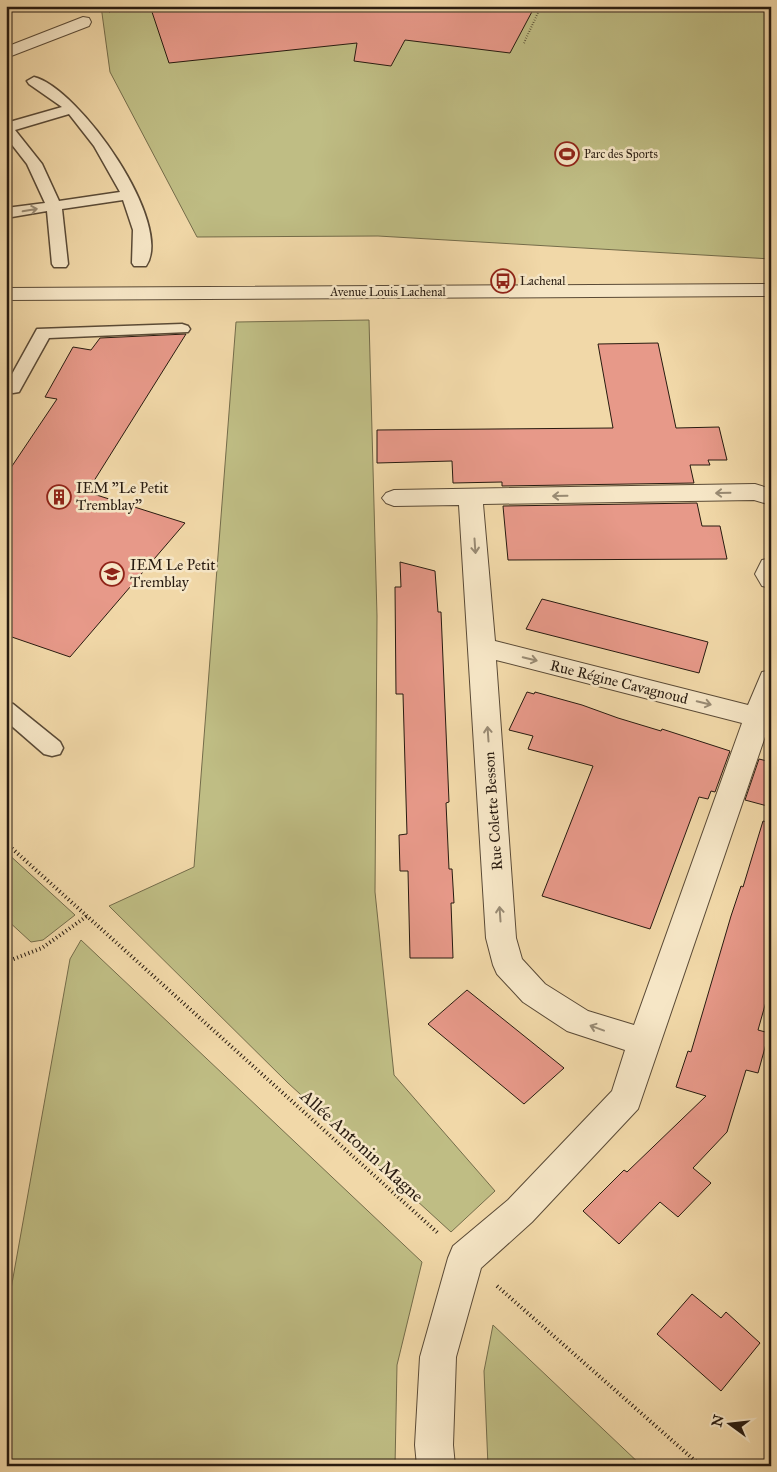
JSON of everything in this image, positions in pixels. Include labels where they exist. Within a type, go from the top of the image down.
[{"type":"street","points":[[6,54],[83,22]]},
{"type":"street","name":"Avenue Louis Lachenal","points":[[6,294],[771,290]]},
{"type":"street","points":[[394,498],[755,492],[771,497]]},
{"type":"street","name":"Rue Colette Besson","points":[[470,497],[501,938],[508,965],[534,993],[578,1021],[644,1042]]},
{"type":"street","points":[[771,566],[768,574],[771,580]]},
{"type":"street","name":"Rue Régine Cavagnoud","points":[[482,647],[756,717]]},
{"type":"street","points":[[436,1466],[434,1445],[438,1357],[466,1258],[520,1211],[626,1099],[756,717],[771,679]]},
{"type":"lane","points":[[34,81],[72,109],[94,136],[128,195],[140,225],[143,244],[140,263]]},
{"type":"lane","points":[[6,129],[72,109]]},
{"type":"lane","points":[[6,129],[19,141],[31,160],[54,206],[60,264]]},
{"type":"lane","points":[[6,213],[128,195]]},
{"type":"lane","points":[[9,390],[43,333],[182,329]]},
{"type":"lane","points":[[6,709],[52,748]]},
{"type":"path","points":[[524,43],[540,6]]},
{"type":"path","name":"Allée Antonin Magne","points":[[6,843],[466,1258],[701,1466]]},
{"type":"path","points":[[6,962],[42,948],[87,916]]},
{"type":"shaded area","name":"Parc des Sports","points":[[101,6],[771,6],[771,259],[378,236],[197,237],[110,72]]},
{"type":"shaded area","points":[[369,320],[377,616],[375,892],[394,1075],[495,1191],[451,1232],[288,1083],[109,906],[194,867],[236,322]]},
{"type":"shaded area","points":[[6,852],[75,915],[43,940],[31,942],[6,919]]},
{"type":"shaded area","points":[[81,940],[422,1262],[397,1365],[395,1466],[6,1466],[6,1317],[70,959]]},
{"type":"shaded area","points":[[493,1325],[642,1466],[488,1466],[484,1371]]},
{"type":"building","points":[[150,6],[535,6],[510,53],[405,40],[391,66],[354,61],[357,43],[169,63]]},
{"type":"building","name":"IEM \"Le Petit Tremblay\"","points":[[186,334],[87,492],[185,523],[70,657],[6,635],[6,475],[57,399],[45,397],[73,347],[91,350],[100,338]]},
{"type":"building","points":[[658,343],[676,428],[719,427],[727,460],[708,460],[710,465],[690,465],[694,483],[502,486],[502,482],[453,483],[452,461],[377,463],[377,430],[613,428],[598,344]]},
{"type":"building","points":[[697,503],[702,526],[720,526],[727,559],[508,560],[503,506]]},
{"type":"building","points":[[400,562],[435,571],[438,612],[441,612],[449,802],[446,803],[449,869],[452,869],[454,903],[451,903],[453,958],[410,958],[408,871],[400,871],[399,835],[407,834],[403,694],[396,694],[395,587],[401,587]]},
{"type":"building","points":[[542,599],[708,642],[699,673],[526,629]]},
{"type":"building","points":[[527,692],[534,694],[535,692],[582,705],[618,718],[661,731],[662,729],[730,751],[715,792],[711,791],[708,799],[699,797],[650,929],[542,896],[593,766],[528,749],[533,736],[509,730]]},
{"type":"building","points":[[759,759],[771,762],[771,807],[745,800]]},
{"type":"building","points":[[763,821],[771,823],[771,984],[758,1030],[769,1033],[758,1073],[746,1070],[727,1132],[693,1168],[711,1183],[678,1217],[660,1202],[619,1244],[583,1211],[624,1170],[627,1172],[706,1096],[676,1087],[688,1051],[691,1052],[731,916],[741,886],[743,887]]},
{"type":"building","points":[[467,990],[564,1068],[524,1104],[428,1024]]},
{"type":"building","points":[[692,1294],[721,1318],[726,1312],[760,1343],[721,1391],[657,1334]]},
{"type":"place","name":"Parc des Sports","points":[[567,154]]},
{"type":"place","name":"Lachenal","points":[[503,281]]},
{"type":"place","name":"IEM \"Le Petit Tremblay\"","points":[[59,497]]},
{"type":"place","name":"IEM Le Petit Tremblay","points":[[112,574]]}]
